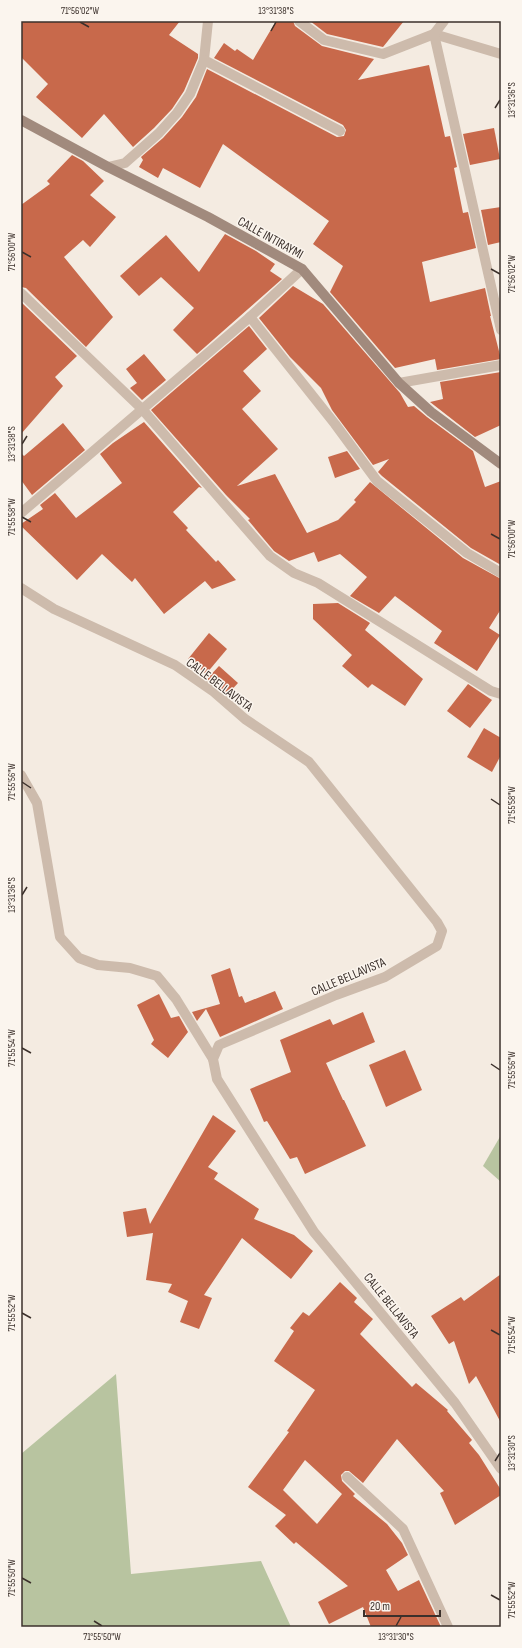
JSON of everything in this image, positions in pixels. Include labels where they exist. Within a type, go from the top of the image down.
[{"type":"main road","name":"CALLE INTIRAYMI","points":[[21,120],[108,167],[208,217],[302,269],[399,383],[431,412],[501,464]]},
{"type":"street","points":[[108,167],[125,163],[159,133],[177,113],[190,94],[204,60],[208,21]]},
{"type":"street","points":[[299,21],[324,40],[383,54],[434,34],[444,21]]},
{"type":"street","points":[[434,34],[501,54]]},
{"type":"street","points":[[434,34],[501,330]]},
{"type":"street","points":[[204,60],[340,131]]},
{"type":"street","points":[[21,513],[250,316],[302,269]]},
{"type":"street","points":[[21,293],[142,409],[270,556],[294,573],[318,583],[491,691],[501,694]]},
{"type":"street","points":[[250,316],[378,481],[467,553],[501,573]]},
{"type":"street","points":[[399,383],[501,366]]},
{"type":"street","name":"CALLE BELLAVISTA","points":[[21,588],[54,609],[175,665],[214,692],[245,719],[310,762],[438,922],[442,931],[437,946],[385,977],[336,995],[219,1045],[213,1060],[217,1079],[314,1232],[456,1403],[501,1469]]},
{"type":"street","points":[[21,775],[37,803],[60,937],[79,958],[98,965],[130,968],[157,976],[176,999],[213,1060]]},
{"type":"street","points":[[346,1477],[403,1529],[448,1627]]},
{"type":"green space","points":[[501,1135],[501,1182],[483,1166]]},
{"type":"green space","points":[[116,1374],[131,1574],[261,1561],[291,1627],[21,1627],[21,1454]]},
{"type":"building","points":[[21,21],[180,21],[169,35],[198,54],[198,58],[184,91],[172,109],[133,147],[104,114],[82,138],[36,97],[48,84],[21,57]]},
{"type":"building","points":[[276,21],[293,21],[295,26],[322,46],[374,59],[358,80],[429,65],[445,137],[450,136],[457,167],[454,168],[463,213],[468,212],[476,248],[422,262],[430,302],[485,288],[490,316],[501,359],[437,370],[435,359],[395,368],[330,292],[343,266],[313,244],[329,221],[223,144],[200,188],[163,168],[158,178],[139,167],[143,160],[141,157],[163,138],[182,117],[196,97],[207,69],[337,137],[344,136],[346,130],[343,125],[214,58],[224,43],[235,51],[237,49],[253,60]]},
{"type":"building","points":[[310,21],[404,21],[383,47],[327,34]]},
{"type":"building","points":[[494,128],[500,159],[470,165],[463,134]]},
{"type":"building","points":[[72,155],[83,161],[104,181],[90,195],[116,217],[90,247],[83,240],[64,257],[113,317],[86,347],[26,288],[21,287],[21,205],[50,184],[47,181]]},
{"type":"building","points":[[501,207],[501,242],[488,245],[481,210]]},
{"type":"building","points":[[225,234],[256,251],[275,264],[270,271],[282,279],[197,354],[173,330],[194,308],[161,277],[139,296],[120,276],[166,235],[199,272]]},
{"type":"building","points":[[293,286],[323,304],[400,393],[408,407],[414,406],[473,451],[485,487],[501,481],[501,565],[471,548],[378,472],[389,459],[373,465],[332,410],[321,388],[290,357],[259,318]]},
{"type":"building","points":[[21,302],[77,356],[55,377],[63,386],[21,434]]},
{"type":"building","points":[[249,326],[267,349],[243,371],[261,391],[242,409],[278,449],[237,486],[275,474],[307,533],[338,520],[356,502],[354,500],[370,482],[463,558],[501,579],[501,609],[489,628],[500,635],[477,671],[434,643],[442,631],[395,596],[379,613],[350,596],[367,577],[340,554],[318,562],[314,552],[289,561],[274,551],[248,520],[250,519],[226,495],[151,410]]},
{"type":"building","points":[[144,354],[166,380],[142,400],[130,388],[137,383],[126,369]]},
{"type":"building","points":[[501,372],[501,425],[475,437],[430,402],[443,399],[440,382]]},
{"type":"building","points":[[144,422],[202,488],[199,487],[173,512],[188,528],[186,530],[216,562],[218,560],[236,580],[212,589],[205,581],[164,614],[135,578],[132,582],[102,554],[77,580],[21,526],[21,524],[43,509],[40,505],[55,493],[76,518],[122,483],[100,454],[113,443]]},
{"type":"building","points":[[63,423],[85,450],[32,495],[21,480],[21,453],[24,456]]},
{"type":"building","points":[[347,451],[360,469],[335,478],[328,457]]},
{"type":"building","points":[[338,603],[370,623],[365,630],[423,679],[405,706],[372,684],[368,688],[342,666],[352,655],[313,619],[313,604]]},
{"type":"building","points":[[209,633],[227,649],[206,674],[188,659]]},
{"type":"building","points":[[219,666],[238,683],[227,695],[207,679]]},
{"type":"building","points":[[468,684],[492,700],[470,728],[447,711]]},
{"type":"building","points":[[484,728],[501,738],[501,755],[492,772],[467,757]]},
{"type":"building","points":[[230,968],[239,997],[242,996],[245,1003],[275,991],[283,1009],[220,1037],[206,1009],[197,1021],[192,1012],[220,1004],[211,975]]},
{"type":"building","points":[[159,994],[171,1018],[179,1016],[188,1032],[168,1058],[151,1044],[154,1040],[137,1005]]},
{"type":"building","points":[[363,1012],[375,1042],[326,1063],[366,1146],[305,1174],[297,1157],[290,1159],[267,1121],[264,1122],[250,1089],[291,1072],[280,1040],[330,1019],[333,1025]]},
{"type":"building","points":[[405,1050],[422,1090],[386,1107],[369,1065]]},
{"type":"building","points":[[213,1115],[236,1131],[208,1167],[218,1173],[214,1179],[259,1209],[254,1219],[294,1235],[313,1251],[291,1279],[242,1238],[204,1295],[212,1298],[199,1329],[180,1322],[188,1301],[168,1292],[172,1284],[146,1280],[153,1233],[127,1237],[123,1212],[146,1208],[150,1224]]},
{"type":"building","points":[[501,1274],[501,1423],[476,1376],[469,1384],[454,1341],[449,1344],[431,1316],[461,1297],[464,1301]]},
{"type":"building","points":[[340,1282],[357,1298],[354,1302],[373,1319],[360,1334],[412,1387],[416,1383],[448,1410],[447,1411],[472,1440],[469,1443],[479,1455],[501,1490],[501,1495],[455,1525],[440,1493],[444,1491],[397,1439],[363,1483],[349,1471],[345,1471],[341,1475],[342,1481],[355,1494],[353,1496],[387,1524],[402,1543],[408,1555],[386,1570],[398,1591],[419,1580],[441,1627],[371,1627],[363,1607],[329,1624],[318,1602],[348,1586],[296,1542],[294,1544],[275,1526],[286,1515],[248,1487],[289,1432],[287,1431],[315,1390],[274,1361],[294,1331],[290,1328],[303,1312],[309,1316]],"holes":[[[305,1460],[342,1494],[317,1524],[283,1490]]]}]
